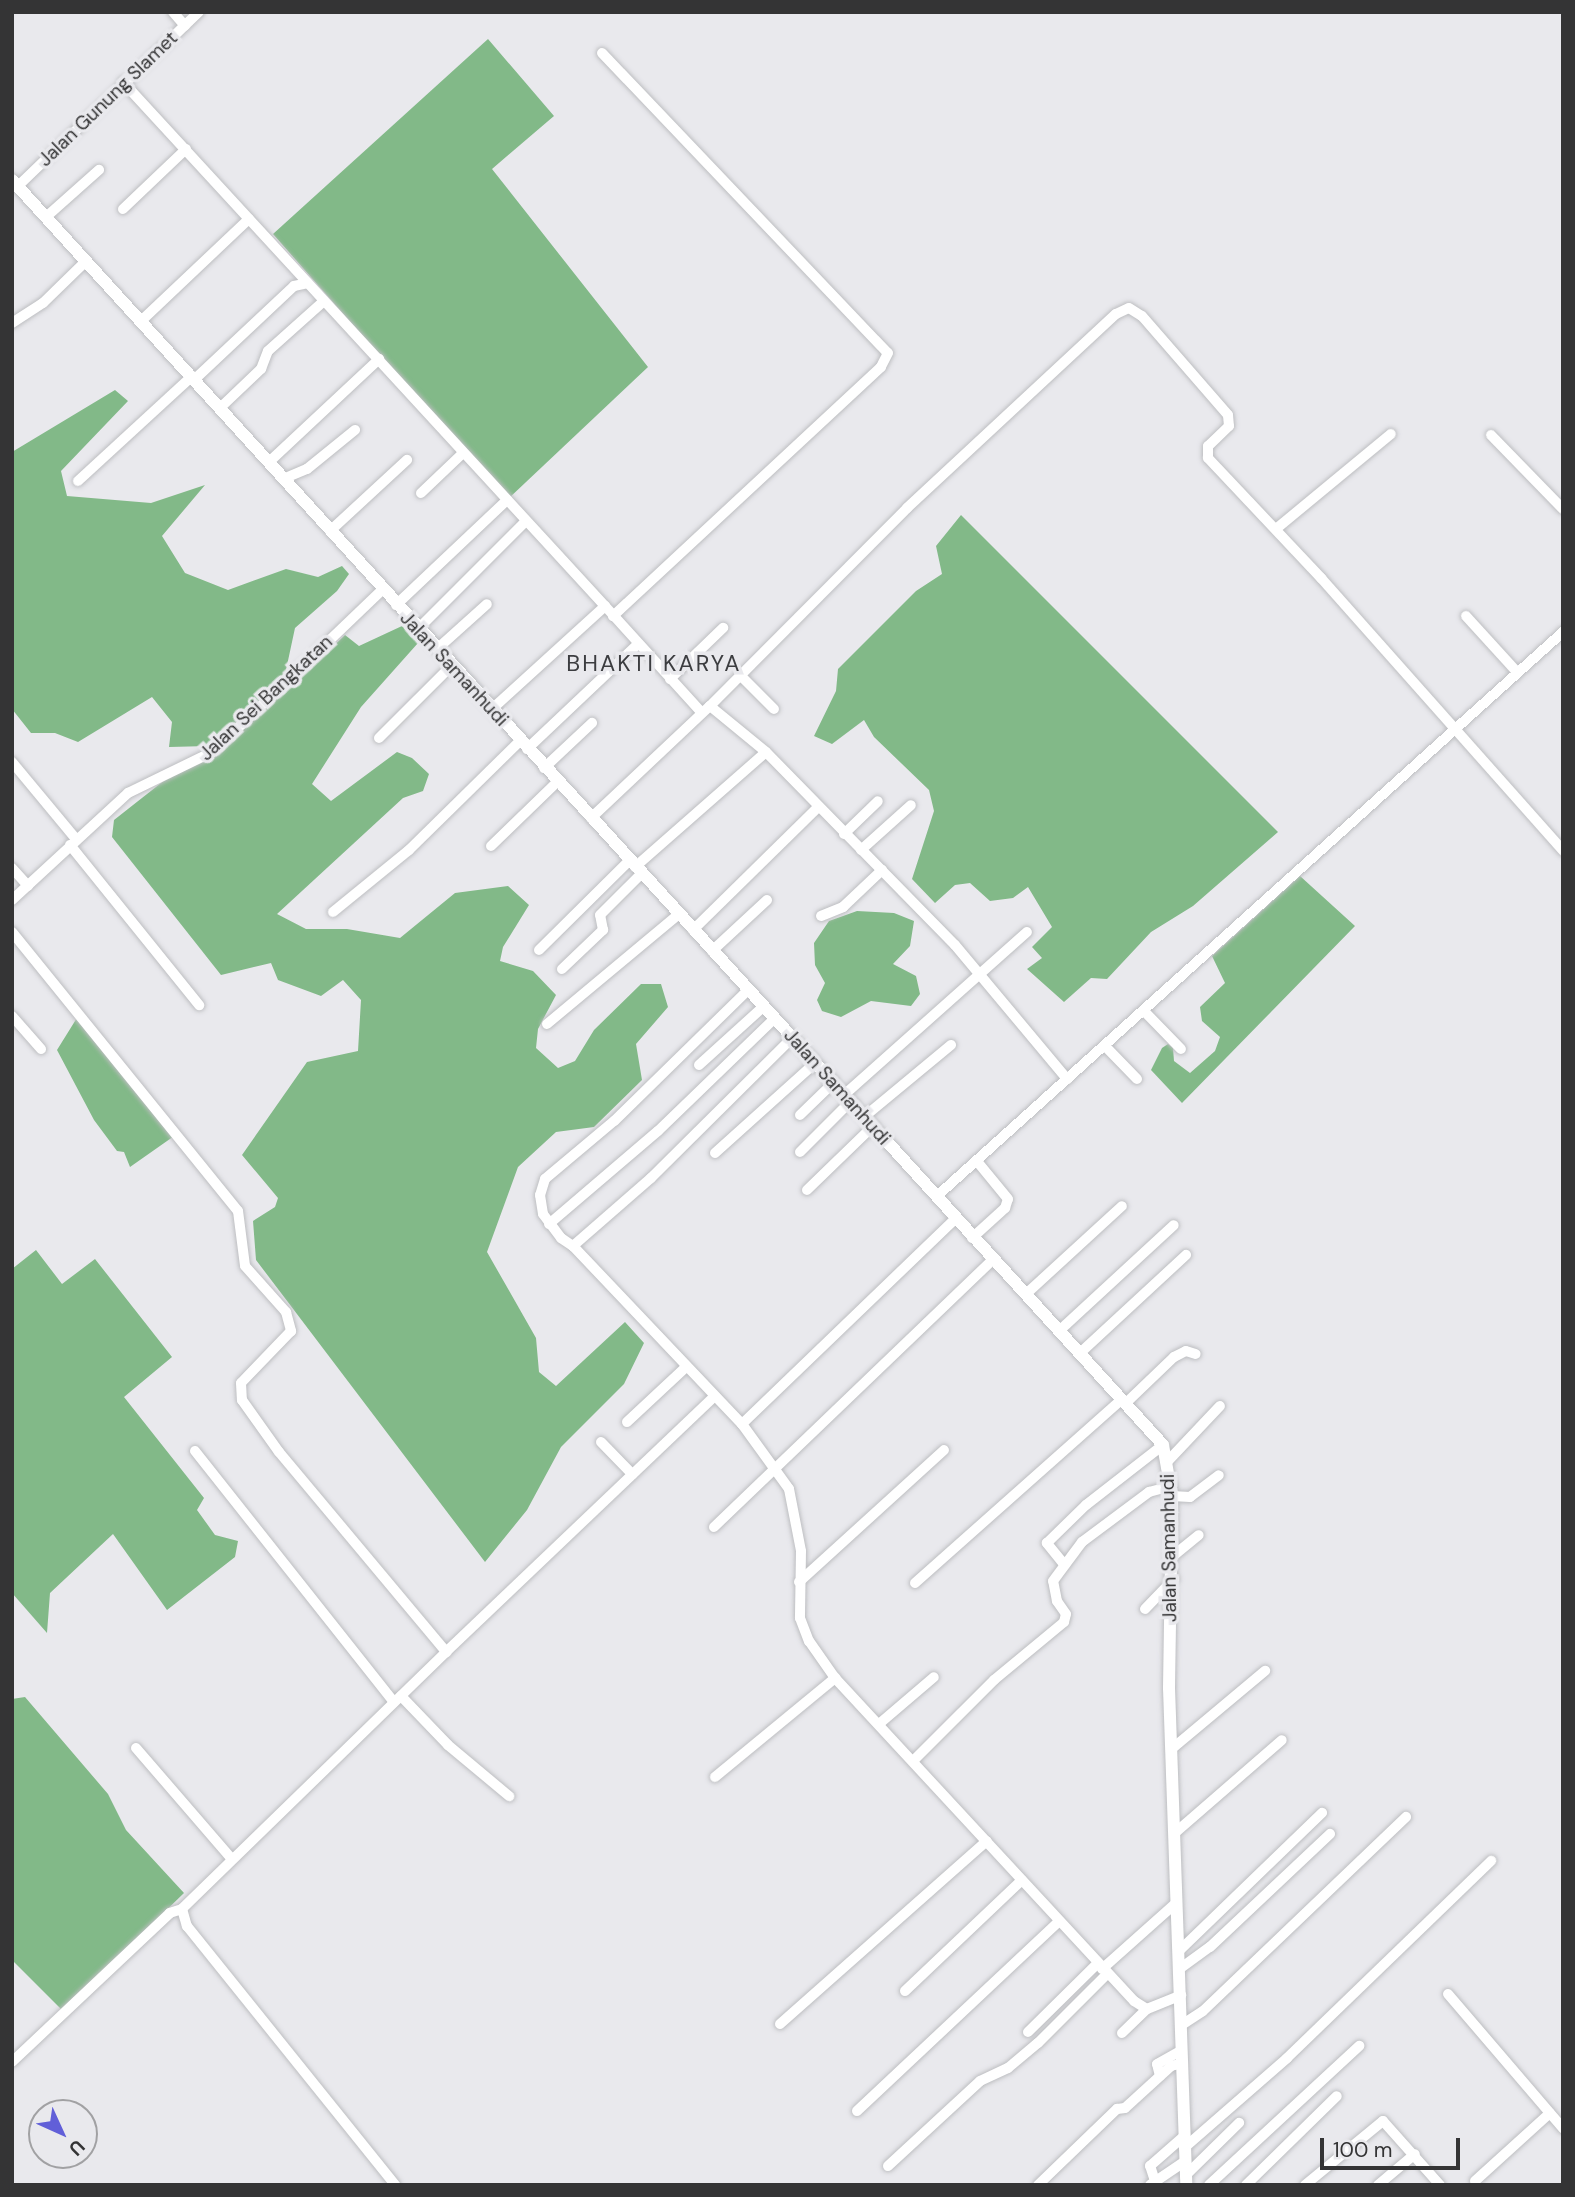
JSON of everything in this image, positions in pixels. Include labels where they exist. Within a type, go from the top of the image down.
[{"type":"street","points":[[173,12],[185,26]]},
{"type":"street","name":"Jalan Gunung Slamet","points":[[15,183],[199,12]]},
{"type":"street","points":[[492,709],[609,611],[881,367],[888,354],[602,53]]},
{"type":"street","points":[[123,82],[609,611],[636,646],[706,710],[766,751],[981,974],[1067,1079]]},
{"type":"street","points":[[123,209],[186,149]]},
{"type":"street","points":[[46,217],[99,170]]},
{"type":"street","name":"Jalan Samanhudi","points":[[15,183],[382,590],[1163,1445],[1172,1491],[1174,1579],[1169,1688],[1174,1747],[1175,1904],[1181,1995],[1180,2057],[1186,2180]]},
{"type":"street","points":[[140,322],[249,219]]},
{"type":"street","points":[[12,323],[43,303],[86,261]]},
{"type":"street","points":[[78,481],[294,286],[308,283]]},
{"type":"street","points":[[220,408],[261,369],[268,351],[324,301]]},
{"type":"street","points":[[591,818],[706,710],[907,508],[1123,309],[1142,316],[1224,408],[1228,426],[1208,446],[1208,458],[1276,528],[1563,851]]},
{"type":"street","points":[[269,462],[379,359]]},
{"type":"street","points":[[283,479],[314,464],[355,430]]},
{"type":"street","points":[[1276,528],[1391,434]]},
{"type":"street","points":[[1491,436],[1563,509]]},
{"type":"street","points":[[421,493],[463,453]]},
{"type":"street","points":[[330,531],[407,460]]},
{"type":"street","points":[[396,605],[507,500]]},
{"type":"street","points":[[418,629],[526,521]]},
{"type":"street","name":"Jalan Sei Bangkatan","points":[[12,900],[73,842],[140,785],[214,751],[382,590]]},
{"type":"street","points":[[437,649],[487,604]]},
{"type":"street","points":[[1466,616],[1517,672]]},
{"type":"street","points":[[670,678],[723,628]]},
{"type":"street","points":[[937,1196],[1563,632]]},
{"type":"street","points":[[333,912],[409,850],[636,646]]},
{"type":"street","points":[[379,738],[452,665]]},
{"type":"street","points":[[740,675],[774,709]]},
{"type":"street","points":[[544,768],[592,723]]},
{"type":"street","points":[[539,950],[766,751]]},
{"type":"street","points":[[12,762],[199,1005]]},
{"type":"street","points":[[491,846],[557,782]]},
{"type":"street","points":[[844,834],[878,801]]},
{"type":"street","points":[[862,850],[911,805]]},
{"type":"street","points":[[693,930],[818,807]]},
{"type":"street","points":[[12,868],[28,886]]},
{"type":"street","points":[[562,969],[603,930],[600,915],[635,868]]},
{"type":"street","points":[[821,916],[843,907],[882,870]]},
{"type":"street","points":[[712,951],[767,900]]},
{"type":"street","points":[[547,1024],[678,915]]},
{"type":"street","points":[[12,932],[238,1210],[245,1266],[286,1312],[291,1331],[241,1383],[242,1400],[279,1452],[446,1652]]},
{"type":"street","points":[[800,1152],[847,1099],[1027,932]]},
{"type":"street","points":[[748,990],[614,1121],[545,1179],[541,1205],[550,1224],[742,1424],[789,1489],[801,1551],[800,1618],[809,1641],[835,1678],[1102,1969],[1147,2009]]},
{"type":"street","points":[[699,1065],[764,1007]]},
{"type":"street","points":[[1144,1011],[1181,1049]]},
{"type":"street","points":[[12,1016],[41,1049]]},
{"type":"street","points":[[550,1224],[658,1131],[775,1018]]},
{"type":"street","points":[[573,1246],[651,1178],[792,1038]]},
{"type":"street","points":[[807,1190],[869,1121],[951,1045]]},
{"type":"street","points":[[1105,1046],[1137,1079]]},
{"type":"street","points":[[715,1153],[815,1063]]},
{"type":"street","points":[[800,1115],[833,1083]]},
{"type":"street","points":[[972,1237],[1005,1208],[1008,1199],[976,1160]]},
{"type":"street","points":[[1026,1294],[1122,1206]]},
{"type":"street","points":[[742,1424],[956,1218]]},
{"type":"street","points":[[1059,1331],[1174,1225]]},
{"type":"street","points":[[1079,1354],[1186,1255]]},
{"type":"street","points":[[714,1527],[993,1259]]},
{"type":"street","points":[[915,1583],[1174,1357],[1186,1351],[1196,1354]]},
{"type":"street","points":[[627,1422],[686,1367]]},
{"type":"street","points":[[12,2062],[170,1913],[182,1909],[230,1857],[715,1396]]},
{"type":"street","points":[[1167,1462],[1220,1406]]},
{"type":"street","points":[[601,1442],[632,1474]]},
{"type":"street","points":[[1063,1563],[1047,1543],[1086,1504],[1163,1445]]},
{"type":"street","points":[[799,1582],[944,1450]]},
{"type":"street","points":[[195,1451],[398,1699],[509,1796]]},
{"type":"street","points":[[913,1761],[975,1698],[1064,1622],[1066,1614],[1056,1601],[1053,1581],[1063,1563],[1120,1511],[1152,1490],[1172,1491],[1190,1497],[1219,1475]]},
{"type":"street","points":[[1173,1556],[1199,1535]]},
{"type":"street","points":[[1145,1609],[1174,1579]]},
{"type":"street","points":[[1174,1747],[1265,1671]]},
{"type":"street","points":[[879,1724],[934,1677]]},
{"type":"street","points":[[715,1777],[835,1678]]},
{"type":"street","points":[[1176,1832],[1282,1740]]},
{"type":"street","points":[[136,1748],[230,1857]]},
{"type":"street","points":[[1178,1951],[1322,1813]]},
{"type":"street","points":[[1180,2026],[1203,2011],[1406,1816]]},
{"type":"street","points":[[1178,1970],[1210,1947],[1330,1834]]},
{"type":"street","points":[[780,2024],[987,1841]]},
{"type":"street","points":[[1184,2162],[1152,2183],[1150,2166],[1184,2143],[1287,2058],[1491,1861]]},
{"type":"street","points":[[905,1991],[1022,1880]]},
{"type":"street","points":[[1028,2032],[1175,1904]]},
{"type":"street","points":[[182,1909],[187,1926],[395,2185]]},
{"type":"street","points":[[856,2110],[1059,1921]]},
{"type":"street","points":[[888,2166],[980,2081],[1008,2068],[1038,2043],[1102,1969]]},
{"type":"street","points":[[1448,1994],[1563,2128]]},
{"type":"street","points":[[1122,2033],[1147,2009],[1181,1995]]},
{"type":"street","points":[[1209,2185],[1359,2046]]},
{"type":"street","points":[[1038,2185],[1117,2109],[1125,2108],[1180,2057]]},
{"type":"street","points":[[1246,2185],[1337,2096]]},
{"type":"street","points":[[1475,2180],[1550,2113]]},
{"type":"street","points":[[1305,2185],[1383,2121],[1440,2185]]},
{"type":"street","points":[[1186,2180],[1239,2123]]},
{"type":"street","points":[[1378,2185],[1415,2154]]},
{"type":"green space","points":[[488,39],[554,116],[492,169],[648,367],[507,500],[273,234]]},
{"type":"green space","points":[[115,390],[128,401],[61,471],[67,496],[151,503],[205,485],[162,536],[185,573],[228,590],[286,569],[318,577],[342,566],[349,574],[337,591],[295,628],[286,670],[299,679],[345,635],[359,646],[402,626],[418,643],[361,707],[312,784],[331,801],[397,752],[412,758],[429,774],[423,791],[403,798],[277,914],[306,929],[347,929],[400,938],[455,893],[508,886],[529,905],[503,947],[500,961],[533,971],[556,995],[538,1029],[536,1048],[558,1068],[575,1061],[594,1030],[641,984],[661,984],[668,1007],[636,1044],[642,1080],[594,1127],[556,1132],[518,1167],[487,1252],[536,1338],[539,1372],[556,1386],[625,1322],[644,1343],[624,1384],[561,1447],[527,1510],[485,1562],[256,1260],[253,1221],[275,1207],[278,1198],[242,1155],[307,1062],[358,1051],[361,1000],[343,980],[321,996],[278,980],[271,963],[221,975],[112,837],[114,820],[208,746],[169,747],[172,722],[152,697],[78,742],[55,733],[31,733],[12,709],[12,452]]},
{"type":"green space","points":[[961,515],[1278,832],[1193,906],[1151,932],[1107,979],[1091,978],[1064,1002],[1027,969],[1042,958],[1032,947],[1052,927],[1028,887],[1013,898],[990,901],[970,883],[955,885],[935,903],[912,879],[934,811],[929,790],[874,737],[864,720],[832,744],[814,736],[836,691],[838,669],[916,591],[942,574],[936,546]]},
{"type":"green space","points":[[1300,876],[1355,926],[1182,1103],[1151,1070],[1162,1048],[1168,1044],[1173,1048],[1174,1061],[1190,1073],[1215,1051],[1220,1037],[1202,1021],[1200,1007],[1225,983],[1212,956]]},
{"type":"green space","points":[[857,911],[894,913],[914,921],[910,946],[893,964],[916,976],[920,994],[911,1006],[871,1001],[841,1017],[822,1011],[817,1000],[825,983],[815,965],[814,943],[829,921]]},
{"type":"green space","points":[[80,1013],[177,1134],[130,1167],[124,1152],[117,1151],[94,1120],[57,1050]]},
{"type":"green space","points":[[36,1250],[62,1284],[95,1259],[172,1357],[124,1397],[204,1498],[197,1510],[215,1535],[238,1541],[235,1557],[167,1610],[113,1534],[50,1593],[47,1633],[12,1593],[12,1269]]},
{"type":"green space","points":[[25,1697],[108,1794],[126,1830],[184,1893],[63,2011],[12,1960],[12,1699]]},
{"type":"district","name":"BHAKTI KARYA","points":[[654,663]]}]
